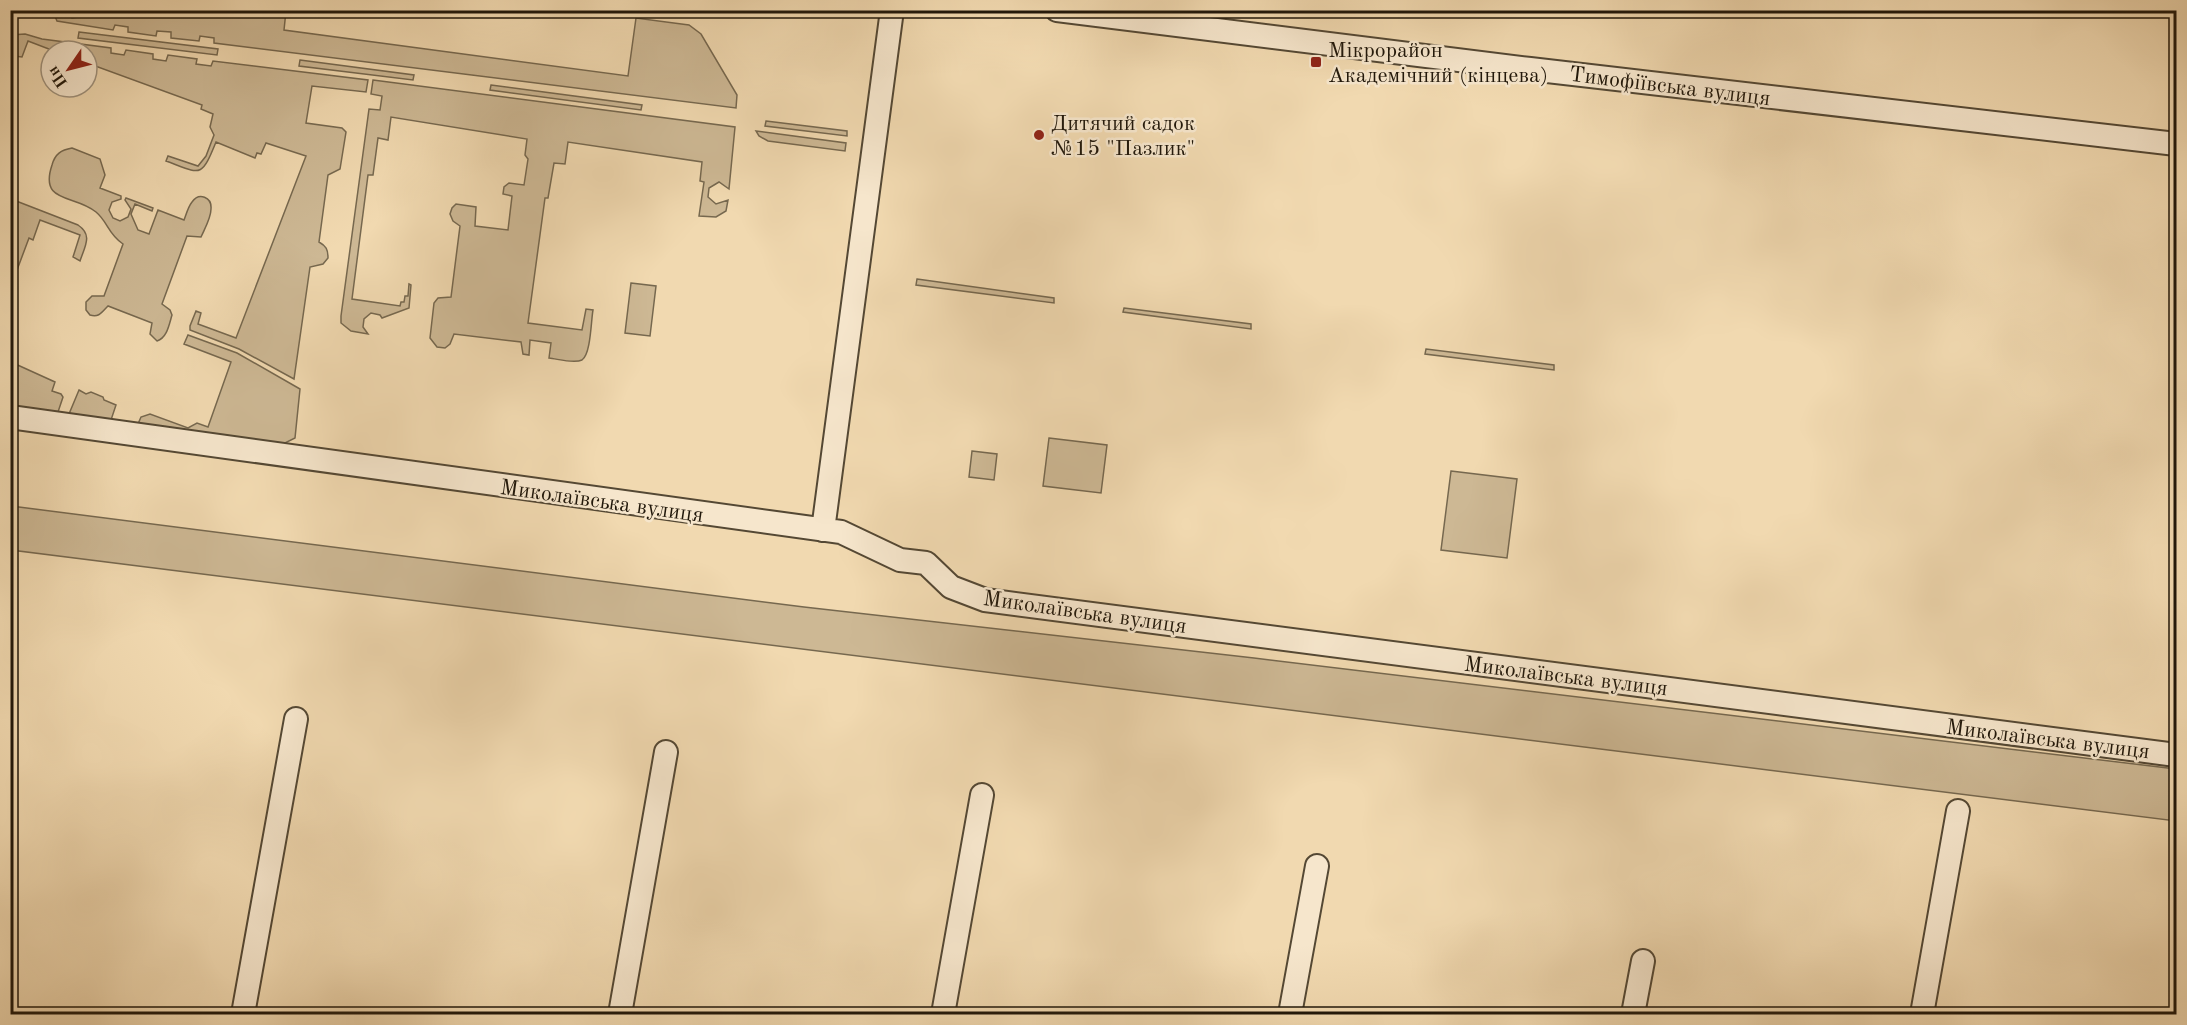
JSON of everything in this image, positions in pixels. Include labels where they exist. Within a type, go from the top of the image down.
[{"type":"street","points":[[823,530],[892,10]]},
{"type":"street","name":"Тимофіївська вулиця","points":[[1057,10],[1530,69],[2176,144]]},
{"type":"street","name":"Миколаївська вулиця","points":[[10,417],[841,532],[900,560],[926,563],[951,587],[985,600],[2176,755]]},
{"type":"street","points":[[243,1014],[296,719]]},
{"type":"street","points":[[620,1014],[666,752]]},
{"type":"street","points":[[943,1014],[982,795]]},
{"type":"street","points":[[1922,1014],[1958,811]]},
{"type":"street","points":[[1290,1014],[1317,866]]},
{"type":"street","points":[[1633,1014],[1643,961]]},
{"type":"shaded area","points":[[53,11],[70,11],[72,18],[122,11],[286,11],[284,30],[628,76],[636,18],[689,25],[701,34],[737,95],[736,108],[214,43],[214,38],[200,36],[199,41],[171,38],[171,32],[157,31],[156,36],[128,32],[128,27],[115,25],[113,30],[57,21]]},
{"type":"shaded area","points":[[79,32],[218,49],[217,55],[78,38]]},
{"type":"shaded area","points":[[25,34],[42,39],[39,39],[39,45],[28,41],[22,57],[14,56],[11,64],[11,35]]},
{"type":"shaded area","points":[[99,46],[111,48],[111,53],[124,55],[126,50],[153,54],[153,59],[166,61],[168,55],[197,59],[196,64],[211,66],[213,61],[368,80],[366,92],[312,86],[306,123],[342,128],[346,132],[340,169],[328,175],[319,242],[326,248],[328,258],[323,264],[310,267],[294,379],[239,349],[190,330],[196,311],[201,313],[198,324],[236,338],[306,156],[266,143],[261,154],[257,153],[255,158],[216,142],[207,162],[203,168],[198,170],[186,169],[166,161],[168,156],[198,166],[206,156],[214,135],[210,127],[213,114],[201,109],[202,105],[99,67]]},
{"type":"shaded area","points":[[300,60],[414,75],[413,80],[299,66]]},
{"type":"shaded area","points":[[373,80],[735,127],[729,189],[719,182],[709,188],[708,197],[716,204],[728,200],[726,211],[716,217],[699,216],[704,182],[700,181],[702,162],[568,142],[565,164],[554,163],[548,198],[545,198],[528,323],[582,330],[586,309],[593,310],[585,357],[575,362],[549,358],[551,343],[530,340],[529,355],[523,354],[521,342],[454,334],[450,344],[445,348],[437,347],[430,338],[434,303],[438,298],[451,297],[460,226],[453,221],[450,214],[452,208],[456,204],[476,207],[475,226],[508,230],[512,196],[503,194],[504,187],[509,183],[524,185],[528,159],[525,155],[527,139],[391,117],[388,140],[378,138],[373,175],[368,175],[352,299],[400,306],[405,296],[408,296],[409,284],[411,285],[409,308],[382,318],[380,315],[371,313],[364,319],[363,327],[368,334],[351,331],[341,323],[341,316],[369,109],[380,110],[382,96],[371,94]]},
{"type":"shaded area","points":[[491,85],[642,105],[641,110],[490,90]]},
{"type":"shaded area","points":[[766,121],[847,131],[847,136],[765,126]]},
{"type":"shaded area","points":[[756,131],[846,143],[845,151],[768,141],[759,136]]},
{"type":"shaded area","points":[[72,148],[100,159],[105,175],[100,188],[121,196],[121,199],[112,202],[109,210],[113,218],[120,221],[128,217],[131,209],[126,198],[153,208],[152,211],[135,204],[131,214],[138,230],[149,234],[158,210],[184,220],[189,206],[198,197],[204,197],[211,205],[210,216],[201,237],[187,236],[162,304],[170,310],[172,315],[170,323],[165,334],[157,341],[150,334],[152,323],[108,306],[96,316],[90,315],[86,310],[86,302],[92,296],[104,296],[123,244],[96,212],[61,196],[50,186],[49,177],[55,158],[62,151]]},
{"type":"shaded area","points":[[11,199],[83,229],[87,237],[80,261],[73,257],[80,235],[40,220],[33,240],[29,238],[11,286]]},
{"type":"shaded area","points":[[917,279],[1054,298],[1054,303],[916,285]]},
{"type":"shaded area","points":[[631,283],[656,286],[650,336],[625,333]]},
{"type":"shaded area","points":[[1124,308],[1251,324],[1251,329],[1123,312]]},
{"type":"shaded area","points":[[188,335],[237,353],[300,389],[295,438],[283,444],[138,424],[141,417],[150,414],[188,428],[197,423],[208,427],[231,362],[184,344]]},
{"type":"shaded area","points":[[1426,349],[1554,365],[1554,370],[1425,354]]},
{"type":"shaded area","points":[[11,362],[55,382],[52,391],[63,397],[58,412],[11,408]]},
{"type":"shaded area","points":[[79,390],[86,394],[91,392],[116,405],[111,420],[70,416]]},
{"type":"shaded area","points":[[1049,438],[1107,445],[1101,493],[1043,486]]},
{"type":"shaded area","points":[[972,451],[997,454],[994,480],[969,477]]},
{"type":"shaded area","points":[[1451,471],[1517,479],[1507,558],[1441,550]]},
{"type":"shaded area","points":[[11,506],[804,607],[1254,658],[2176,769],[2176,821],[11,550]]},
{"type":"place","name":"Мікрорайон Академічний (кінцева)","points":[[1316,62]]},
{"type":"place","name":"Дитячий садок №15 \"Пазлик\"","points":[[1039,135]]}]
